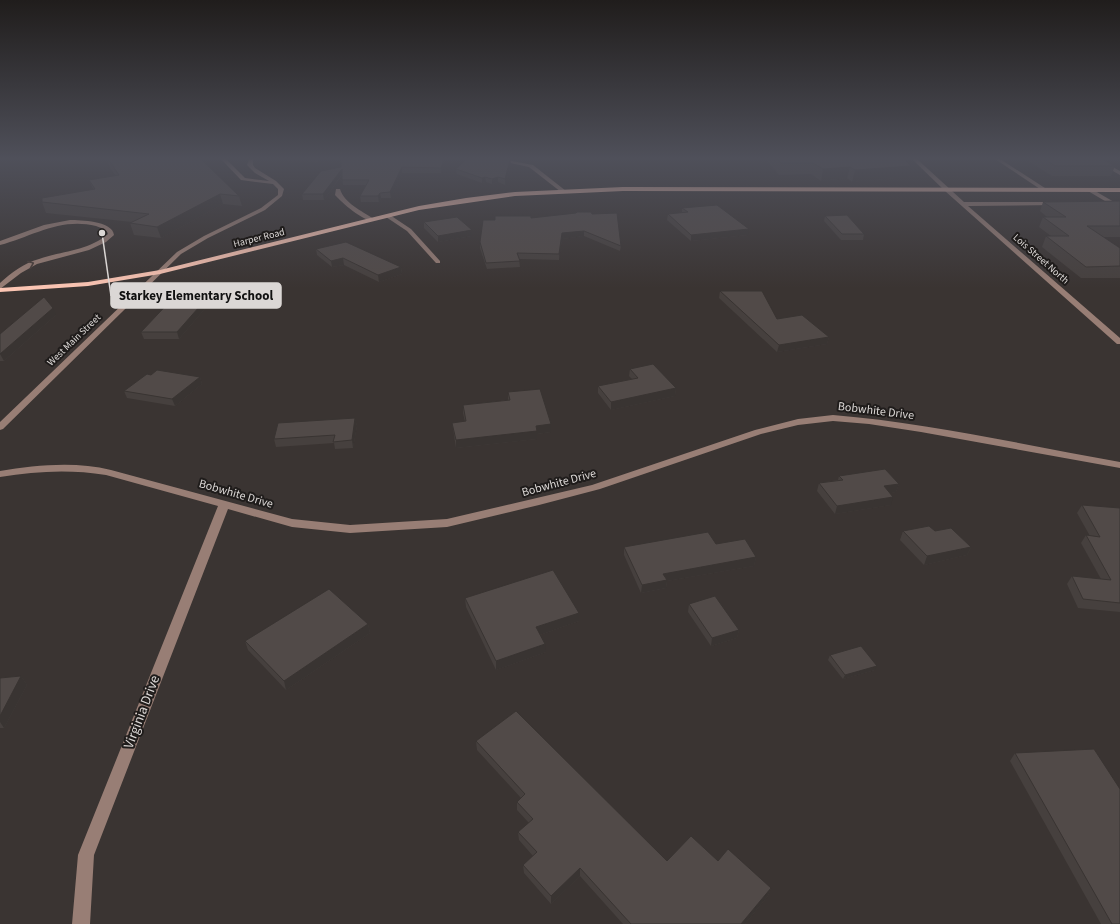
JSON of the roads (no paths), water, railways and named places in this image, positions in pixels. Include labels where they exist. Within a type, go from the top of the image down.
[{"type":"main road","name":"Harper Road","points":[[0,290],[88,284],[160,272],[419,208],[454,202]]},
{"type":"street","name":"West Main Street","points":[[0,427],[185,249],[275,202]]},
{"type":"street","points":[[344,202],[372,220]]},
{"type":"street","points":[[964,204],[1066,203]]},
{"type":"street","points":[[1096,203],[1120,203]]},
{"type":"street","name":"Lois Street North","points":[[964,204],[1120,342]]},
{"type":"street","points":[[388,216],[409,230],[438,262]]},
{"type":"street","points":[[0,243],[38,229],[81,221],[104,227],[111,232],[111,235],[107,239],[91,247],[28,265],[17,271],[0,287]]},
{"type":"street","name":"Bobwhite Drive","points":[[0,474],[60,467],[89,468],[292,523],[320,527],[380,528],[447,523],[501,512],[596,487],[758,432],[798,422],[833,418],[869,421],[914,428],[1120,465]]},
{"type":"street","name":"Virginia Drive","points":[[81,924],[86,855],[224,504]]},
{"type":"place","name":"Starkey Elementary School","points":[[102,233]]}]
